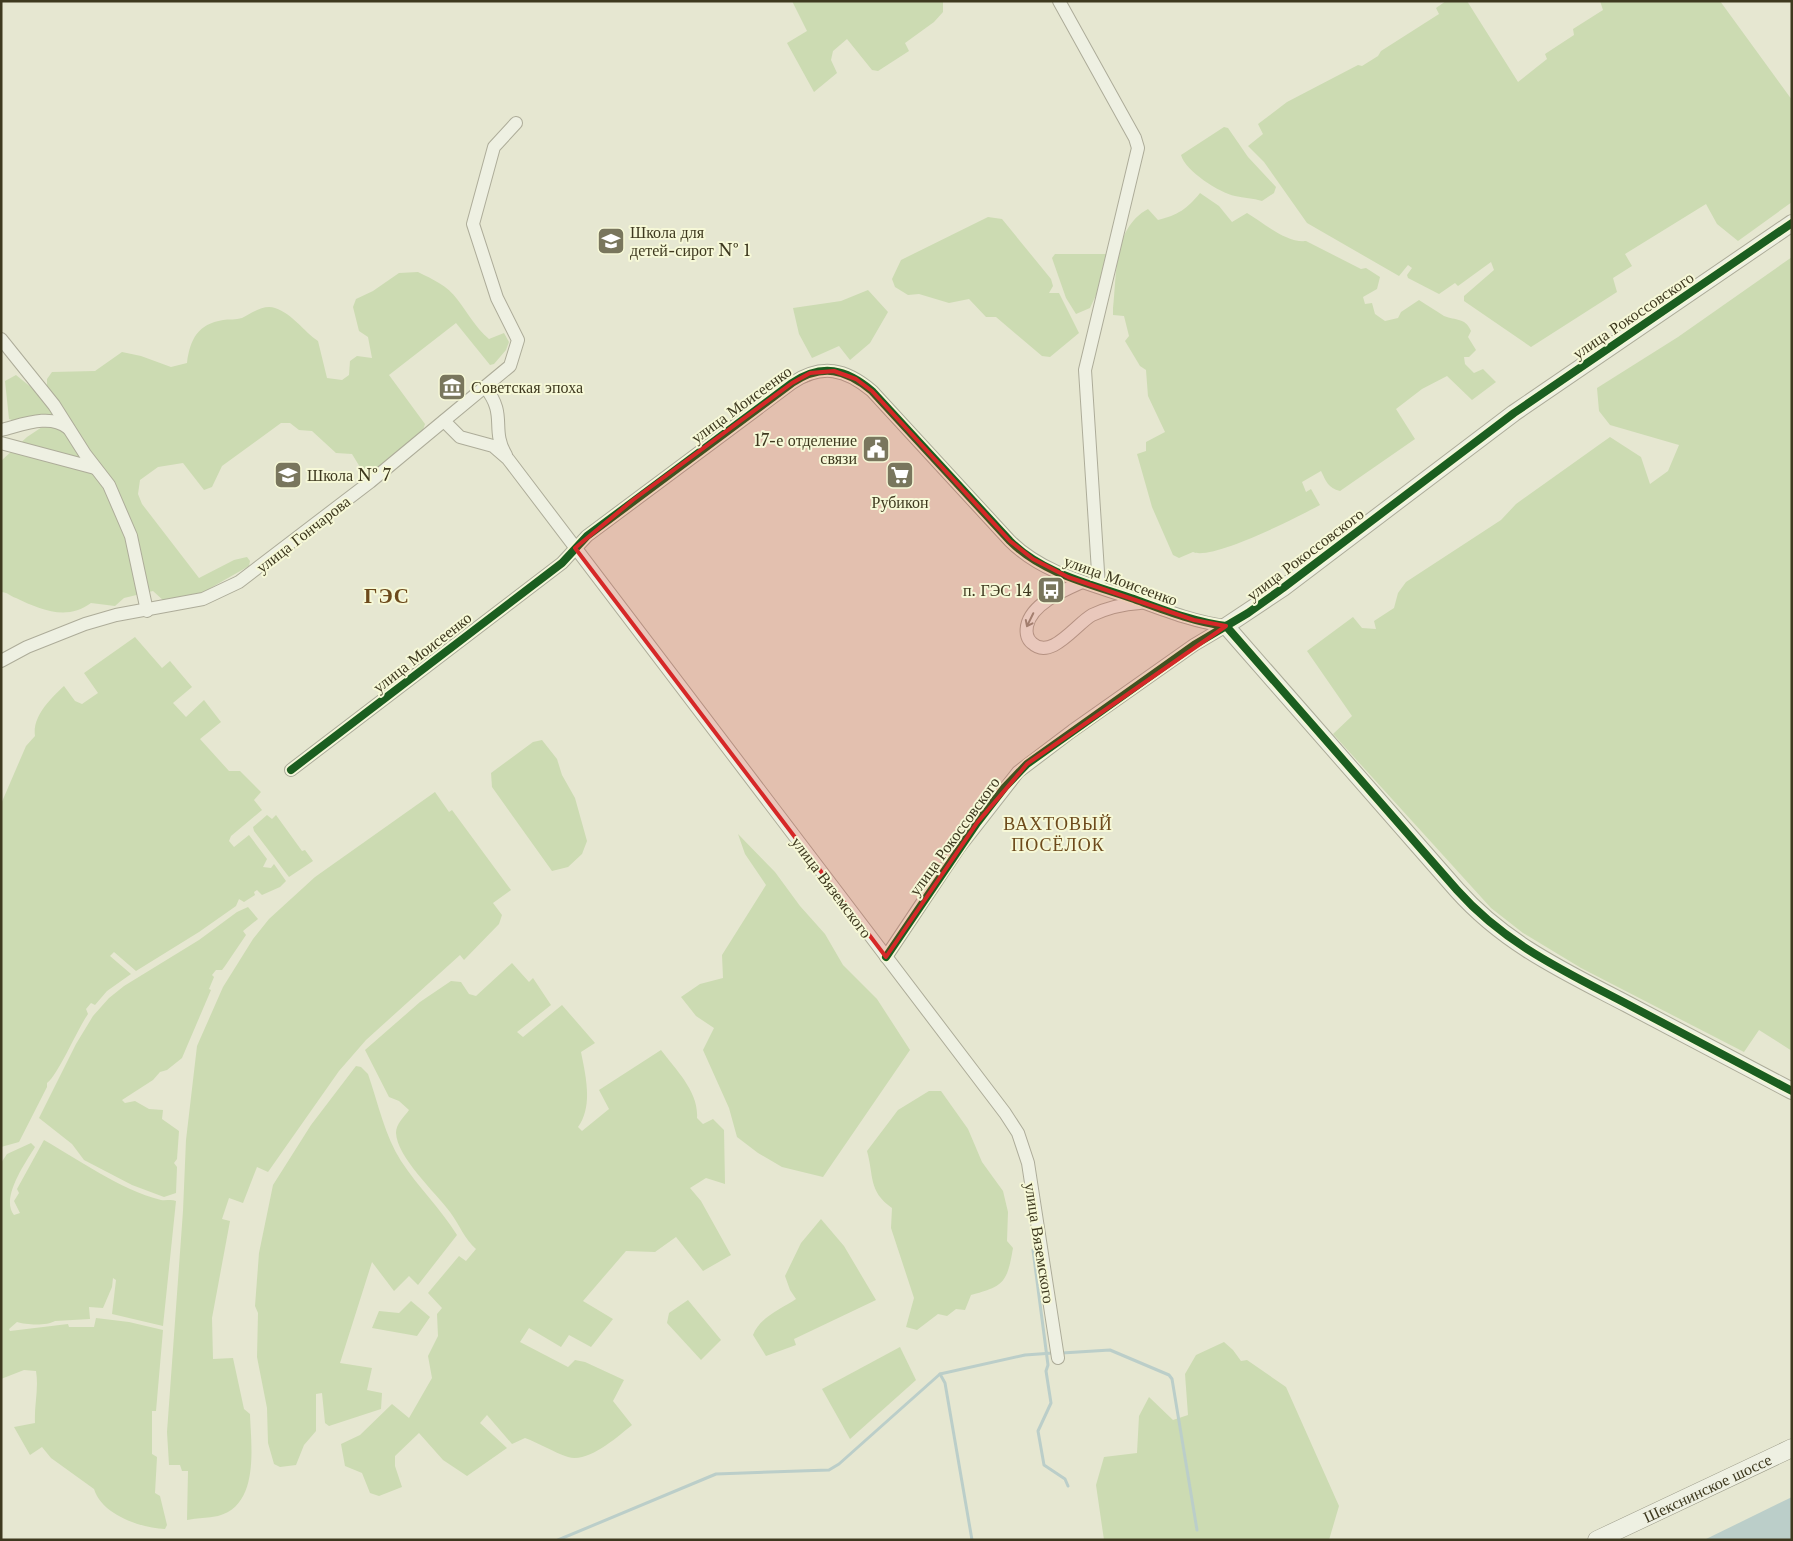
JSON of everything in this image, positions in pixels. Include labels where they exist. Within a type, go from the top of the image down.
[{"type":"main road","name":"Шекснинское шоссе","points":[[1597,1540],[1792,1448]]},
{"type":"street","points":[[1059,1],[1138,148],[1085,370],[1099,588]]},
{"type":"street","name":"улица Гончарова","points":[[1,661],[27,647],[85,624],[116,615],[147,611],[203,599],[239,582],[370,482],[510,366],[518,340],[497,298],[473,224],[494,147],[516,123]]},
{"type":"street","name":"улица Рокоссовского","points":[[886,957],[963,843],[1018,772],[1088,719],[1194,645],[1283,588],[1514,413],[1792,223]]},
{"type":"street","points":[[1,339],[54,405],[109,485],[131,536],[147,611]]},
{"type":"street","name":"улица Моисеенко","points":[[292,770],[562,563],[586,536],[792,383],[810,373],[834,371],[856,379],[872,391],[1017,548],[1042,565],[1082,582],[1194,620],[1226,626]]},
{"type":"street","points":[[485,387],[497,404],[499,440],[508,459]]},
{"type":"street","points":[[1,430],[49,420],[60,423],[70,430]]},
{"type":"street","points":[[444,421],[460,437],[494,446],[508,459]]},
{"type":"street","points":[[476,441],[490,436],[499,422]]},
{"type":"street","points":[[1,443],[85,463],[97,468]]},
{"type":"street","name":"улица Вяземского","points":[[508,459],[998,1102],[1018,1133],[1030,1176],[1058,1358]]},
{"type":"street","points":[[1082,582],[1046,603],[1029,618],[1027,635],[1033,644],[1042,648],[1052,647],[1092,615],[1111,608],[1142,602]]},
{"type":"street","points":[[1226,626],[1461,895],[1491,925],[1515,942],[1580,979],[1792,1091]]},
{"type":"highlighted area","points":[[834,371],[856,379],[872,391],[1010,541],[1033,559],[1068,577],[1194,620],[1226,626],[1027,764],[977,823],[886,957],[575,548],[633,500],[792,383],[810,373]]},
{"type":"green space","points":[[792,1],[943,1],[943,12],[934,22],[905,43],[909,51],[878,71],[872,70],[847,39],[833,51],[831,60],[837,73],[814,92],[787,43],[807,31]]},
{"type":"green space","points":[[1446,1],[1467,1],[1518,82],[1547,59],[1545,54],[1574,35],[1573,29],[1603,10],[1600,1],[1720,1],[1792,100],[1792,202],[1738,241],[1717,224],[1706,204],[1625,254],[1632,266],[1613,278],[1617,292],[1531,347],[1464,301],[1464,296],[1494,270],[1491,262],[1458,286],[1455,283],[1439,294],[1408,278],[1407,275],[1412,268],[1408,265],[1399,276],[1307,223],[1264,162],[1248,146],[1263,134],[1258,124],[1287,102],[1358,65],[1362,66],[1378,56],[1381,51],[1439,14],[1436,8]]},
{"type":"green space","points":[[1224,127],[1228,128],[1248,157],[1276,187],[1274,193],[1262,201],[1235,196],[1221,191],[1196,174],[1184,161],[1181,155]]},
{"type":"green space","points":[[1200,193],[1219,206],[1232,222],[1247,213],[1283,236],[1298,241],[1306,241],[1361,269],[1366,268],[1380,277],[1377,289],[1363,297],[1365,304],[1372,303],[1375,314],[1385,321],[1398,318],[1401,312],[1419,300],[1444,316],[1463,321],[1471,331],[1468,337],[1476,350],[1469,357],[1464,357],[1465,364],[1474,373],[1483,369],[1496,382],[1472,400],[1447,376],[1422,389],[1396,409],[1415,439],[1340,491],[1330,486],[1321,471],[1302,482],[1306,492],[1311,489],[1320,505],[1236,544],[1203,553],[1193,552],[1179,558],[1173,555],[1152,507],[1137,454],[1146,451],[1146,442],[1165,432],[1148,396],[1146,370],[1140,366],[1125,341],[1129,336],[1124,316],[1113,315],[1113,308],[1119,253],[1128,228],[1137,217],[1148,209],[1158,220],[1165,218],[1182,211]]},
{"type":"green space","points":[[988,217],[1002,219],[1051,279],[1053,286],[1049,293],[1059,293],[1079,333],[1050,357],[1042,356],[996,317],[986,317],[969,299],[949,303],[919,294],[908,295],[895,287],[892,279],[901,260]]},
{"type":"green space","points":[[1055,254],[1108,254],[1103,280],[1090,308],[1076,314],[1066,298],[1052,258]]},
{"type":"green space","points":[[1792,257],[1792,1051],[1759,1030],[1744,1052],[1581,968],[1523,933],[1491,908],[1333,734],[1352,716],[1307,651],[1353,617],[1362,628],[1376,629],[1374,621],[1394,608],[1398,593],[1406,582],[1501,520],[1516,504],[1610,437],[1641,457],[1650,484],[1668,471],[1679,445],[1610,425],[1599,411],[1597,388],[1678,337]]},
{"type":"green space","points":[[418,272],[449,290],[489,339],[504,333],[509,342],[506,350],[494,364],[490,365],[456,323],[389,375],[425,424],[422,433],[372,475],[363,472],[352,454],[336,453],[312,431],[299,430],[290,423],[281,423],[222,466],[212,487],[204,490],[183,463],[158,467],[140,480],[138,494],[142,504],[199,578],[234,560],[247,557],[250,561],[249,566],[200,594],[164,601],[153,591],[124,598],[115,606],[91,603],[73,612],[44,610],[1,592],[1,461],[27,437],[45,425],[26,425],[9,419],[5,381],[16,375],[32,388],[47,390],[47,379],[52,372],[95,371],[122,352],[141,356],[171,367],[187,363],[190,347],[201,329],[214,322],[242,318],[267,307],[275,308],[293,318],[318,341],[327,378],[342,380],[349,375],[350,361],[357,356],[372,358],[368,337],[359,331],[353,307],[356,299],[373,291],[399,273]]},
{"type":"green space","points":[[868,290],[888,312],[870,343],[850,360],[839,346],[812,358],[799,334],[793,308],[841,301]]},
{"type":"green space","points":[[135,637],[162,668],[170,661],[192,687],[173,703],[186,717],[204,700],[221,722],[200,739],[229,771],[240,771],[261,792],[254,800],[262,810],[231,836],[229,841],[234,847],[249,835],[267,859],[263,867],[271,868],[274,864],[286,881],[280,887],[262,895],[257,890],[254,892],[255,895],[244,902],[239,899],[236,906],[199,932],[136,971],[114,952],[110,956],[131,974],[107,991],[95,1005],[91,1003],[86,1009],[88,1014],[56,1071],[47,1083],[47,1087],[19,1142],[1,1147],[1,804],[26,746],[35,736],[36,722],[43,709],[64,686],[75,701],[82,704],[98,693],[84,673]]},
{"type":"green space","points":[[542,740],[557,759],[562,775],[575,798],[587,841],[582,854],[568,867],[552,871],[492,787],[491,773],[533,742]]},
{"type":"green space","points":[[435,792],[449,812],[452,810],[511,890],[493,903],[502,915],[499,924],[464,960],[460,955],[366,1040],[339,1071],[268,1172],[257,1167],[243,1203],[229,1198],[222,1219],[230,1221],[212,1318],[213,1359],[233,1358],[244,1409],[250,1414],[250,1473],[247,1487],[241,1500],[231,1510],[218,1516],[187,1520],[188,1471],[182,1471],[180,1465],[169,1465],[167,1432],[183,1211],[186,1140],[197,1046],[223,987],[253,939],[269,919],[315,877]]},
{"type":"green space","points":[[267,815],[272,819],[276,815],[302,851],[305,850],[313,861],[289,877],[254,831],[253,827]]},
{"type":"green space","points":[[738,834],[775,872],[800,906],[825,934],[843,965],[877,999],[910,1050],[823,1177],[782,1167],[758,1153],[737,1137],[729,1108],[703,1050],[714,1028],[696,1016],[681,997],[700,984],[723,978],[722,955],[766,885],[745,854]]},
{"type":"green space","points":[[248,907],[258,919],[243,931],[246,935],[222,970],[216,970],[212,975],[214,977],[209,989],[211,990],[182,1058],[122,1100],[125,1103],[135,1101],[149,1109],[163,1110],[162,1119],[179,1131],[177,1159],[174,1163],[177,1167],[176,1193],[164,1197],[132,1185],[84,1160],[72,1144],[39,1118],[76,1044],[93,1016],[109,998],[124,986],[199,940],[237,912]]},
{"type":"green space","points":[[512,963],[529,982],[533,978],[551,1005],[517,1032],[523,1037],[562,1005],[595,1043],[581,1052],[587,1091],[586,1110],[578,1127],[582,1131],[609,1109],[599,1090],[661,1050],[680,1073],[690,1090],[697,1108],[697,1118],[703,1124],[713,1119],[724,1130],[725,1184],[706,1178],[690,1188],[701,1201],[731,1255],[703,1271],[676,1237],[655,1252],[626,1251],[583,1301],[613,1319],[591,1347],[569,1335],[561,1347],[529,1328],[520,1342],[568,1367],[575,1360],[585,1362],[624,1380],[613,1401],[632,1425],[611,1442],[594,1453],[576,1458],[568,1457],[525,1438],[512,1444],[487,1415],[480,1423],[507,1448],[467,1476],[443,1460],[419,1433],[395,1456],[395,1466],[402,1487],[379,1496],[370,1493],[362,1473],[345,1466],[341,1444],[360,1435],[392,1404],[409,1418],[432,1378],[428,1356],[438,1336],[437,1314],[442,1308],[428,1293],[459,1256],[466,1261],[476,1249],[465,1237],[450,1212],[403,1153],[398,1142],[396,1130],[409,1110],[399,1101],[389,1097],[365,1050],[420,1002],[451,981],[461,982],[469,994],[476,996]]},
{"type":"green space","points":[[356,1066],[361,1067],[368,1074],[386,1130],[395,1151],[457,1235],[418,1285],[409,1276],[394,1291],[372,1262],[340,1363],[372,1368],[367,1390],[382,1393],[381,1409],[329,1426],[325,1423],[322,1393],[316,1394],[316,1431],[304,1445],[296,1465],[280,1467],[274,1464],[268,1443],[267,1408],[257,1357],[258,1313],[255,1306],[259,1253],[273,1185],[311,1125]]},
{"type":"green space","points":[[929,1091],[941,1091],[968,1129],[982,1162],[1003,1191],[1008,1212],[1007,1241],[1013,1248],[1009,1269],[1002,1281],[991,1289],[971,1295],[965,1310],[956,1309],[947,1316],[938,1314],[917,1330],[906,1327],[914,1298],[891,1228],[892,1208],[884,1202],[875,1189],[867,1151],[898,1110]]},
{"type":"green space","points":[[44,1140],[130,1189],[161,1200],[176,1201],[163,1326],[112,1314],[116,1280],[113,1278],[112,1287],[103,1308],[89,1307],[90,1319],[55,1321],[42,1324],[17,1322],[9,1329],[10,1331],[68,1324],[69,1327],[94,1327],[96,1318],[129,1322],[163,1330],[156,1411],[152,1411],[152,1454],[157,1457],[155,1493],[160,1496],[167,1525],[165,1529],[134,1523],[114,1513],[98,1498],[94,1489],[51,1458],[42,1447],[30,1455],[14,1427],[35,1423],[37,1378],[36,1371],[24,1370],[1,1379],[1,1163],[7,1154],[31,1143],[35,1147],[12,1190],[10,1199],[14,1215],[20,1213],[14,1201],[19,1193],[17,1189]]},
{"type":"green space","points":[[821,1219],[844,1246],[876,1300],[794,1339],[796,1345],[766,1356],[753,1335],[766,1318],[796,1299],[790,1290],[785,1276],[801,1243]]},
{"type":"green space","points":[[688,1300],[721,1340],[701,1360],[667,1323],[669,1313]]},
{"type":"green space","points":[[411,1301],[430,1317],[417,1336],[372,1328],[379,1311],[399,1313]]},
{"type":"green space","points":[[1224,1342],[1241,1361],[1247,1360],[1286,1387],[1339,1506],[1329,1540],[1104,1540],[1096,1485],[1104,1457],[1137,1453],[1139,1416],[1149,1397],[1173,1420],[1188,1415],[1185,1374],[1196,1355]]},
{"type":"green space","points":[[900,1347],[916,1380],[850,1439],[822,1389]]},
{"type":"shaded area","points":[[1792,1497],[1792,1540],[1704,1540]]},
{"type":"waterway","points":[[1033,1250],[1051,1403],[1038,1431],[1044,1465],[1065,1479],[1068,1486]]},
{"type":"waterway","points":[[1062,1353],[1110,1350],[1169,1375],[1172,1379],[1197,1530]]},
{"type":"waterway","points":[[558,1540],[716,1474],[829,1470],[839,1464],[940,1374],[1025,1355],[1053,1353]]},
{"type":"waterway","points":[[940,1374],[945,1383],[972,1540]]},
{"type":"cycle path","points":[[886,957],[977,823],[1005,787],[1027,764],[1194,645],[1248,613],[1283,588],[1514,413],[1792,223]]},
{"type":"cycle path","points":[[291,770],[562,563],[587,536],[792,383],[803,377],[824,371],[834,371],[853,378],[872,391],[1010,541],[1037,562],[1068,577],[1191,619],[1226,626]]},
{"type":"cycle path","points":[[1226,626],[1457,890],[1495,926],[1558,968],[1792,1091]]},
{"type":"place","name":"Школа для детей-сирот № 1","points":[[611,241]]},
{"type":"place","name":"Советская эпоха","points":[[452,387]]},
{"type":"place","name":"17-е отделение связи","points":[[876,449]]},
{"type":"place","name":"Школа № 7","points":[[288,475]]},
{"type":"place","name":"Рубикон","points":[[900,475]]},
{"type":"place","name":"п. ГЭС 14","points":[[1051,590]]},
{"type":"district","name":"ГЭС","points":[[387,596]]},
{"type":"district","name":"ВАХТОВЫЙ ПОСЁЛОК","points":[[1058,834]]}]
